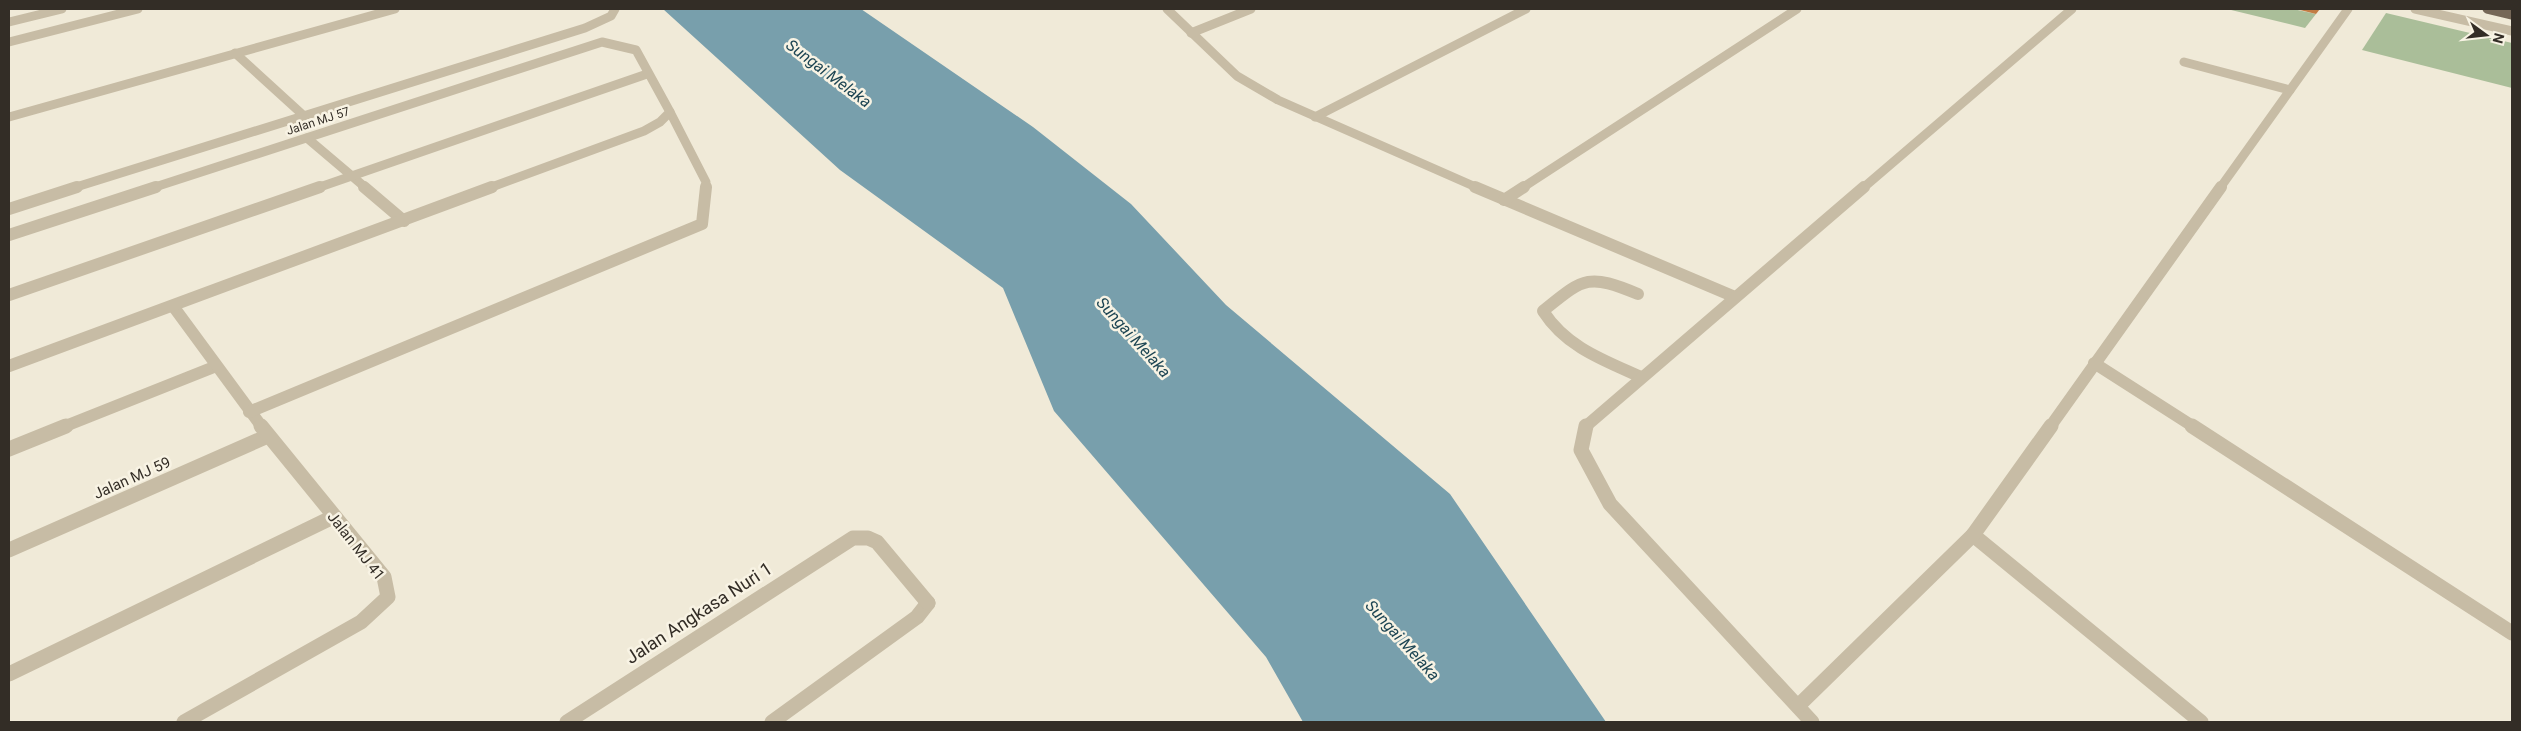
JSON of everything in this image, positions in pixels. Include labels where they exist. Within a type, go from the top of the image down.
[{"type":"main road","points":[[2487,9],[2512,15]]},
{"type":"street","points":[[9,22],[62,9]]},
{"type":"street","points":[[9,42],[138,9]]},
{"type":"street","points":[[9,117],[394,9]]},
{"type":"street","points":[[9,209],[303,115],[586,28],[611,16],[615,9]]},
{"type":"street","points":[[1167,9],[1237,76],[1278,100],[1504,200],[1735,297]]},
{"type":"street","points":[[1191,34],[1251,9]]},
{"type":"street","points":[[1315,117],[1526,9]]},
{"type":"street","points":[[1504,200],[1797,9]]},
{"type":"street","points":[[1812,722],[1610,504],[1581,450],[1585,427],[2072,9]]},
{"type":"street","points":[[1798,706],[1973,535],[2348,9]]},
{"type":"street","points":[[2415,9],[2512,31]]},
{"type":"street","name":"Jalan MJ 57","points":[[9,235],[602,42],[618,44],[636,50],[648,74]]},
{"type":"street","points":[[235,53],[303,115]]},
{"type":"street","points":[[2184,62],[2290,90]]},
{"type":"street","points":[[9,295],[648,74],[706,182],[702,224],[249,412]]},
{"type":"street","points":[[9,366],[644,131],[660,122],[670,112]]},
{"type":"street","points":[[308,138],[404,221]]},
{"type":"street","points":[[1638,294],[1608,281],[1591,278],[1581,282],[1543,311],[1548,320],[1584,350],[1641,377]]},
{"type":"street","name":"Jalan MJ 41","points":[[173,306],[214,367],[249,412],[384,577],[388,597],[380,607],[361,622],[184,722]]},
{"type":"street","points":[[2094,363],[2512,634]]},
{"type":"street","points":[[9,449],[214,367]]},
{"type":"street","name":"Jalan MJ 59","points":[[9,550],[268,436]]},
{"type":"street","points":[[9,674],[333,517]]},
{"type":"street","points":[[1973,535],[2201,722]]},
{"type":"street","name":"Jalan Angkasa Nuri 1","points":[[567,722],[853,538],[868,538],[877,542],[928,603],[917,617],[772,722]]},
{"type":"green space","points":[[2227,9],[2293,9],[2316,14],[2305,28]]},
{"type":"green space","points":[[2386,13],[2512,43],[2512,88],[2362,50]]},
{"type":"water","name":"Sungai Melaka","points":[[663,9],[861,9],[1033,127],[1131,204],[1226,305],[1450,494],[1606,722],[1303,722],[1266,657],[1054,411],[1003,288],[840,170]]},
{"type":"building","points":[[2296,9],[2320,9],[2316,14]]}]
